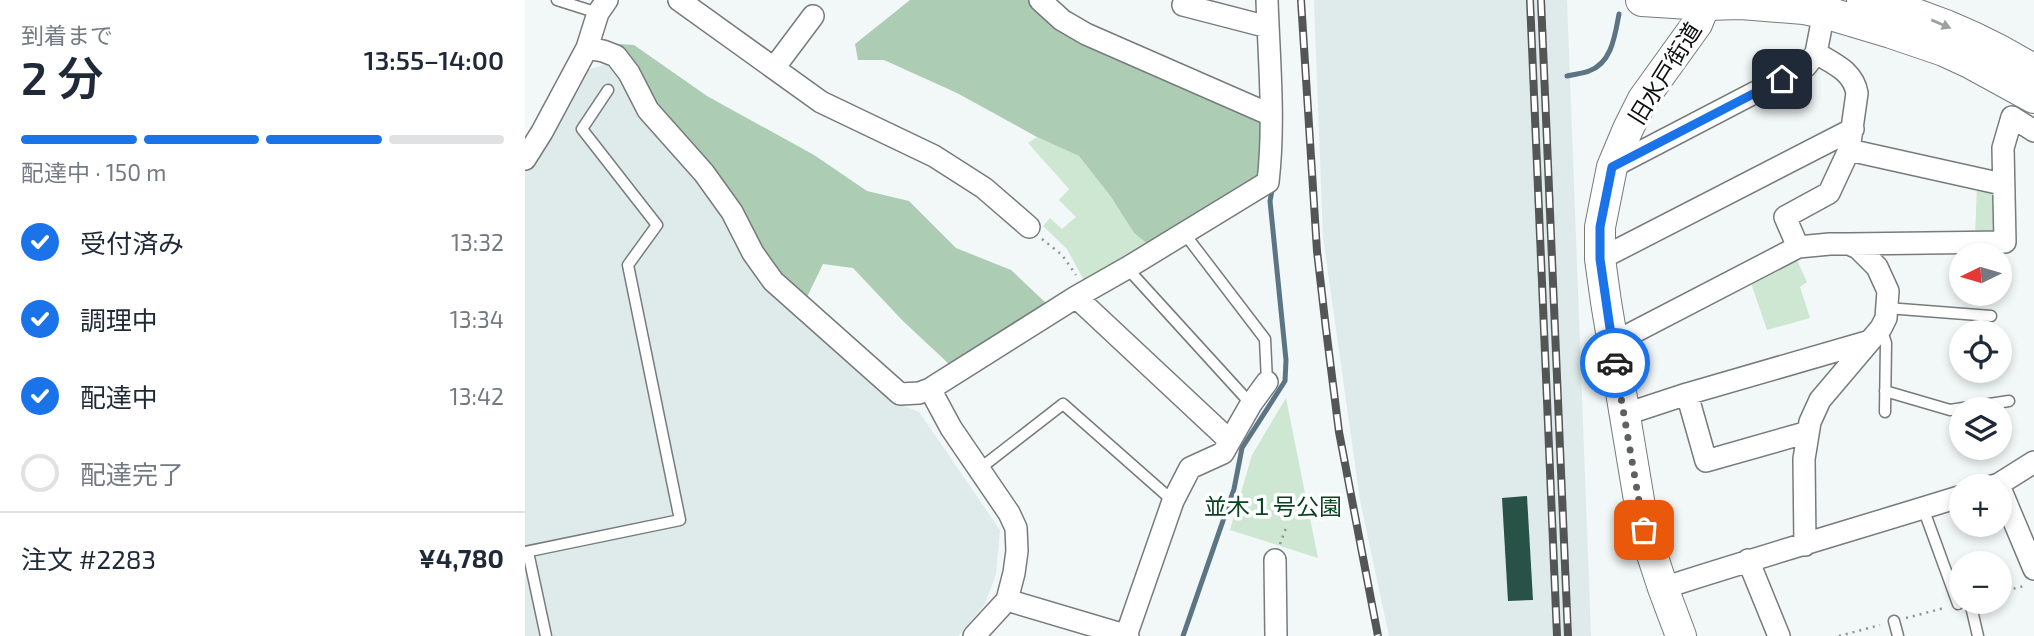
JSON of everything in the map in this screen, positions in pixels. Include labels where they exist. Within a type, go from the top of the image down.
[{"type":"main road","points":[[1643,0],[1804,8],[1824,12],[1944,50],[2034,97]]},
{"type":"main road","points":[[1863,0],[1934,21],[2027,64]]},
{"type":"street","points":[[679,0],[821,102],[934,156],[984,188],[1029,228]]},
{"type":"street","points":[[1040,0],[1062,20],[1086,34],[1271,115]]},
{"type":"street","points":[[1185,0],[1182,5],[1268,27]]},
{"type":"street","points":[[587,48],[616,57],[629,74],[648,110],[704,173],[732,212],[753,253],[773,281],[900,394],[919,393],[930,389],[1268,181],[1271,115],[1267,0]]},
{"type":"street","name":"旧水戸街道","points":[[1681,636],[1644,530],[1623,415],[1600,259],[1600,227],[1612,167],[1643,99],[1697,24],[1706,2]]},
{"type":"street","points":[[527,151],[587,48],[603,7]]},
{"type":"street","points":[[1612,167],[1806,66],[1816,53],[1824,12]]},
{"type":"street","points":[[774,68],[813,16]]},
{"type":"street","points":[[1798,247],[1786,217],[1829,192],[1849,150],[1857,93],[1856,85],[1847,72],[1816,53]]},
{"type":"street","points":[[1613,343],[1798,247],[2005,242],[2003,148],[2012,117],[2034,131]]},
{"type":"street","points":[[1600,259],[1853,129]]},
{"type":"street","points":[[1849,150],[2002,184]]},
{"type":"street","points":[[1805,545],[1804,459],[1810,422],[1820,400],[1879,326],[1888,291],[1877,267],[1858,248],[1849,244]]},
{"type":"street","points":[[1082,294],[1230,441]]},
{"type":"street","points":[[1623,415],[1879,326]]},
{"type":"street","points":[[1007,600],[1126,636],[1173,501],[1190,468],[1223,453],[1251,404],[1267,383]]},
{"type":"street","points":[[930,389],[951,428],[1009,513],[1016,528],[1017,551],[1007,600],[974,636]]},
{"type":"street","points":[[1687,394],[1706,461],[1808,432]]},
{"type":"street","points":[[2012,477],[2034,462]]},
{"type":"street","points":[[1663,589],[1748,560],[1949,500]]},
{"type":"street","points":[[2012,518],[2034,569]]},
{"type":"street","points":[[1275,560],[1276,636]]},
{"type":"street","points":[[1748,560],[1779,636]]},
{"type":"lane","points":[[557,0],[603,7]]},
{"type":"lane","points":[[546,636],[527,552],[680,520],[628,265],[657,225],[582,129],[608,90]]},
{"type":"lane","points":[[1184,233],[1265,339],[1267,383]]},
{"type":"lane","points":[[1127,268],[1251,404]]},
{"type":"lane","points":[[1885,412],[1886,343],[1879,326],[1991,316]]},
{"type":"lane","points":[[1885,391],[1949,410]]},
{"type":"lane","points":[[978,470],[1063,404],[1173,501]]},
{"type":"lane","points":[[1923,508],[1949,579]]},
{"type":"lane","points":[[1973,614],[1978,636]]},
{"type":"lane","points":[[1894,621],[1898,636]]},
{"type":"path","points":[[1029,228],[1062,255],[1082,294]]},
{"type":"path","points":[[2012,589],[2034,583]]},
{"type":"shaded area","points":[[1314,0],[1567,0],[1591,636],[1389,636],[1360,500],[1323,237]]},
{"type":"shaded area","points":[[608,64],[627,85],[641,111],[720,210],[760,282],[897,403],[919,412],[1000,530],[996,574],[985,604],[958,636],[525,636],[525,171],[541,152],[580,72]]},
{"type":"green space","points":[[910,0],[1032,0],[1263,117],[1259,181],[1151,247],[1134,233],[1111,197],[1079,156],[1037,137],[957,93],[884,60],[858,60],[855,44]]},
{"type":"green space","points":[[618,44],[634,45],[707,96],[814,155],[867,191],[909,201],[956,248],[1011,270],[1047,304],[950,365],[903,321],[853,268],[823,264],[807,297],[777,274],[753,238],[729,189],[653,98],[637,69]]},
{"type":"green space","points":[[1037,137],[1079,156],[1111,197],[1134,233],[1151,247],[1086,284],[1067,249],[1043,226],[1050,218],[1062,229],[1076,217],[1059,200],[1069,189],[1028,143]]},
{"type":"green space","points":[[1977,186],[1993,192],[1997,197],[2000,232],[1975,238]]},
{"type":"green space","points":[[1795,256],[1807,282],[1800,287],[1810,318],[1767,330],[1750,280]]},
{"type":"green space","name":"並木１号公園","points":[[1286,398],[1318,558],[1230,530],[1252,455]]},
{"type":"building","points":[[1527,496],[1533,600],[1508,601],[1502,498]]},
{"type":"waterway","points":[[1567,76],[1589,71],[1603,62],[1611,47],[1619,14]]},
{"type":"waterway","points":[[1183,636],[1234,489],[1242,448],[1285,381],[1286,360],[1270,201],[1273,185]]},
{"type":"railway","points":[[1301,0],[1317,251],[1326,329],[1339,432],[1378,636]]},
{"type":"railway","points":[[1530,0],[1557,636]]},
{"type":"railway","points":[[1541,0],[1568,636]]},
{"type":"way so far","points":[[1615,363],[1644,530]]},
{"type":"route","points":[[1615,363],[1600,259],[1600,227],[1612,167],[1782,79]]}]
